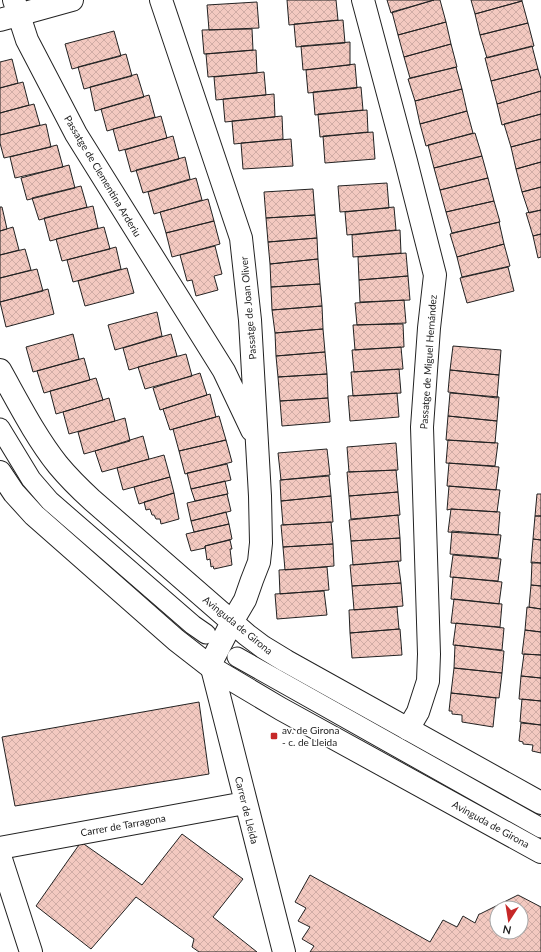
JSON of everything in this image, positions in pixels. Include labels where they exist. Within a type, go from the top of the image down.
[{"type":"street","points":[[11,12],[72,0]]},
{"type":"street","name":"Passatge de Joan Oliver","points":[[161,0],[241,238],[252,346],[261,543],[259,562],[245,600],[213,659],[212,668]]},
{"type":"street","name":"Passatge de Miguel Hernández","points":[[362,0],[406,161],[435,275],[429,328],[422,427],[429,654],[428,681],[418,712],[408,729]]},
{"type":"street","name":"Passatge de Clementina Arderiu","points":[[11,12],[76,134],[224,371],[248,424],[256,436]]},
{"type":"street","name":"Passatge de Clementina Arderiu","points":[[198,330],[217,349],[230,357],[244,356],[252,346]]},
{"type":"street","name":"Avinguda de Girona","points":[[0,370],[41,440],[57,464],[74,483],[232,622],[263,647],[541,803]]},
{"type":"street","points":[[0,428],[30,479],[50,501],[193,625],[206,634]]},
{"type":"street","name":"Avinguda de Girona","points":[[0,472],[14,493],[34,515],[176,640],[212,668],[281,709],[541,852]]},
{"type":"street","points":[[237,657],[541,828]]},
{"type":"street","name":"Carrer de Lleida","points":[[212,668],[245,804],[284,952]]},
{"type":"street","name":"Carrer de Tarragona","points":[[0,848],[245,804]]},
{"type":"street","points":[[0,856],[31,952]]},
{"type":"building","points":[[287,0],[336,0],[338,20],[289,25]]},
{"type":"building","points":[[387,0],[434,0],[391,13]]},
{"type":"building","points":[[434,0],[440,0],[446,22],[398,35],[392,12]]},
{"type":"building","points":[[471,0],[522,0],[522,1],[475,14]]},
{"type":"building","points":[[522,1],[528,23],[480,35],[475,14]]},
{"type":"building","points":[[257,2],[259,28],[209,30],[207,5]]},
{"type":"building","points":[[343,20],[345,43],[296,47],[294,24]]},
{"type":"building","points":[[446,22],[451,44],[404,57],[398,35]]},
{"type":"building","points":[[528,23],[534,46],[487,58],[480,35]]},
{"type":"building","points":[[252,29],[253,50],[204,54],[202,30]]},
{"type":"building","points":[[114,31],[121,56],[72,69],[65,44]]},
{"type":"building","points":[[350,42],[350,65],[303,70],[301,46]]},
{"type":"building","points":[[451,44],[457,67],[410,78],[404,57]]},
{"type":"building","points":[[532,46],[538,69],[491,81],[485,58]]},
{"type":"building","points":[[256,50],[257,73],[208,77],[206,54]]},
{"type":"building","points":[[126,54],[132,76],[84,89],[78,67]]},
{"type":"building","points":[[12,59],[18,83],[0,88],[0,62]]},
{"type":"building","points":[[355,64],[357,88],[308,93],[306,70]]},
{"type":"building","points":[[456,67],[462,89],[415,101],[408,79]]},
{"type":"building","points":[[538,69],[541,79],[541,91],[497,104],[491,81]]},
{"type":"building","points":[[264,72],[266,95],[216,100],[214,77]]},
{"type":"building","points":[[137,74],[144,97],[95,111],[90,87]]},
{"type":"building","points":[[23,82],[29,105],[0,113],[0,88]]},
{"type":"building","points":[[361,87],[363,110],[315,115],[313,92]]},
{"type":"building","points":[[462,89],[467,111],[420,124],[415,101]]},
{"type":"building","points":[[541,91],[541,114],[502,125],[497,104]]},
{"type":"building","points":[[274,94],[275,117],[225,122],[223,99]]},
{"type":"building","points":[[149,95],[155,117],[107,131],[101,109]]},
{"type":"building","points":[[34,104],[40,125],[0,135],[0,113]]},
{"type":"building","points":[[367,110],[368,132],[320,137],[318,114]]},
{"type":"building","points":[[467,111],[473,133],[426,146],[420,124]]},
{"type":"building","points":[[541,114],[541,139],[511,147],[504,124]]},
{"type":"building","points":[[161,116],[167,138],[119,151],[113,129]]},
{"type":"building","points":[[282,116],[283,139],[234,144],[232,121]]},
{"type":"building","points":[[46,124],[51,147],[4,158],[0,143],[0,135]]},
{"type":"building","points":[[373,132],[375,159],[325,163],[323,136]]},
{"type":"building","points":[[475,133],[482,156],[434,168],[428,145]]},
{"type":"building","points":[[173,136],[179,159],[131,172],[125,150]]},
{"type":"building","points":[[291,139],[293,166],[243,169],[241,143]]},
{"type":"building","points":[[541,139],[541,162],[516,169],[511,147]]},
{"type":"building","points":[[57,145],[63,167],[15,178],[10,157]]},
{"type":"building","points":[[482,156],[488,178],[440,190],[434,168]]},
{"type":"building","points":[[185,157],[190,179],[143,193],[136,170]]},
{"type":"building","points":[[541,162],[541,187],[522,192],[516,169]]},
{"type":"building","points":[[69,165],[75,188],[27,200],[21,178]]},
{"type":"building","points":[[196,178],[202,200],[154,214],[148,192]]},
{"type":"building","points":[[488,178],[494,201],[446,212],[440,190]]},
{"type":"building","points":[[387,183],[389,208],[340,212],[338,186]]},
{"type":"building","points":[[81,186],[87,207],[39,220],[32,198]]},
{"type":"building","points":[[541,187],[541,210],[529,213],[522,192]]},
{"type":"building","points":[[313,189],[315,215],[266,218],[264,192]]},
{"type":"building","points":[[208,199],[214,221],[166,233],[160,212]]},
{"type":"building","points":[[494,201],[500,222],[452,233],[446,212]]},
{"type":"building","points":[[93,206],[98,228],[50,241],[44,218]]},
{"type":"building","points":[[0,207],[2,207],[7,229],[0,231]]},
{"type":"building","points":[[394,207],[396,230],[347,235],[345,212]]},
{"type":"building","points":[[541,210],[541,234],[533,236],[526,213]]},
{"type":"building","points":[[315,215],[317,238],[268,242],[266,218]]},
{"type":"building","points":[[214,221],[220,244],[172,257],[166,233]]},
{"type":"building","points":[[499,222],[504,244],[457,257],[450,234]]},
{"type":"building","points":[[13,227],[19,250],[0,255],[0,231]]},
{"type":"building","points":[[104,227],[110,249],[62,261],[56,239]]},
{"type":"building","points":[[400,230],[401,253],[353,257],[352,235]]},
{"type":"building","points":[[541,234],[541,257],[538,258],[533,236]]},
{"type":"building","points":[[317,238],[318,259],[270,264],[268,242]]},
{"type":"building","points":[[504,244],[510,266],[462,277],[457,257]]},
{"type":"building","points":[[215,246],[222,274],[214,276],[218,290],[196,296],[192,280],[187,281],[180,255]]},
{"type":"building","points":[[116,247],[121,269],[73,282],[67,260]]},
{"type":"building","points":[[25,249],[31,270],[0,278],[0,255]]},
{"type":"building","points":[[406,253],[408,276],[359,280],[358,257]]},
{"type":"building","points":[[318,259],[320,284],[271,287],[270,264]]},
{"type":"building","points":[[508,267],[514,291],[467,303],[460,278]]},
{"type":"building","points":[[127,268],[134,293],[85,306],[78,281]]},
{"type":"building","points":[[37,269],[43,291],[0,302],[0,278]]},
{"type":"building","points":[[408,276],[410,300],[360,302],[359,280]]},
{"type":"building","points":[[320,284],[322,306],[272,310],[271,287]]},
{"type":"building","points":[[48,289],[54,314],[6,327],[0,302]]},
{"type":"building","points":[[404,300],[406,323],[357,325],[355,303]]},
{"type":"building","points":[[322,306],[323,329],[275,333],[272,310]]},
{"type":"building","points":[[157,312],[162,336],[115,350],[108,325]]},
{"type":"building","points":[[403,324],[404,347],[355,350],[353,325]]},
{"type":"building","points":[[323,329],[325,352],[276,356],[275,333]]},
{"type":"building","points":[[73,334],[79,359],[33,372],[26,347]]},
{"type":"building","points":[[171,334],[177,356],[129,370],[123,348]]},
{"type":"building","points":[[453,346],[501,350],[499,375],[450,370]]},
{"type":"building","points":[[401,347],[403,369],[354,372],[352,350]]},
{"type":"building","points":[[325,352],[327,374],[278,377],[276,356]]},
{"type":"building","points":[[186,354],[192,376],[145,389],[138,367]]},
{"type":"building","points":[[84,358],[90,380],[44,393],[37,371]]},
{"type":"building","points":[[399,369],[401,393],[353,396],[351,372]]},
{"type":"building","points":[[450,370],[499,375],[497,398],[448,392]]},
{"type":"building","points":[[200,373],[207,395],[160,410],[153,388]]},
{"type":"building","points":[[327,374],[328,398],[280,401],[278,377]]},
{"type":"building","points":[[96,378],[103,400],[56,414],[50,391]]},
{"type":"building","points":[[397,393],[399,417],[350,421],[348,396]]},
{"type":"building","points":[[450,393],[499,397],[497,421],[448,416]]},
{"type":"building","points":[[210,394],[216,417],[170,430],[163,409]]},
{"type":"building","points":[[109,398],[115,421],[69,434],[63,412]]},
{"type":"building","points":[[328,398],[330,422],[282,426],[280,401]]},
{"type":"building","points":[[219,416],[226,440],[179,451],[173,429]]},
{"type":"building","points":[[448,416],[497,421],[495,443],[446,440]]},
{"type":"building","points":[[125,418],[130,441],[84,454],[78,432]]},
{"type":"building","points":[[143,436],[149,459],[102,472],[95,451]]},
{"type":"building","points":[[226,440],[232,462],[185,474],[179,451]]},
{"type":"building","points":[[448,440],[498,443],[495,466],[446,463]]},
{"type":"building","points":[[396,443],[398,470],[349,472],[347,447]]},
{"type":"building","points":[[327,449],[330,475],[281,480],[278,453]]},
{"type":"building","points":[[164,455],[170,477],[123,490],[117,468]]},
{"type":"building","points":[[449,463],[499,467],[496,490],[447,486]]},
{"type":"building","points":[[227,464],[231,480],[191,489],[187,473]]},
{"type":"building","points":[[396,470],[398,492],[349,496],[347,472]]},
{"type":"building","points":[[329,476],[331,496],[281,501],[280,480]]},
{"type":"building","points":[[170,477],[174,493],[139,504],[134,487]]},
{"type":"building","points":[[225,481],[228,494],[195,501],[191,489]]},
{"type":"building","points":[[449,486],[500,490],[497,512],[447,510]]},
{"type":"building","points":[[398,492],[400,515],[351,519],[349,496]]},
{"type":"building","points":[[174,493],[179,519],[161,524],[160,519],[156,519],[154,515],[152,515],[150,509],[146,510],[144,502]]},
{"type":"building","points":[[227,494],[231,511],[191,521],[187,503]]},
{"type":"building","points":[[537,494],[541,494],[541,516],[535,516]]},
{"type":"building","points":[[331,496],[333,522],[283,525],[281,501]]},
{"type":"building","points":[[451,509],[500,512],[498,535],[448,532]]},
{"type":"building","points":[[226,512],[229,524],[194,532],[191,521]]},
{"type":"building","points":[[398,515],[400,538],[351,541],[349,520]]},
{"type":"building","points":[[535,516],[541,516],[541,540],[533,539]]},
{"type":"building","points":[[331,522],[333,544],[283,547],[281,525]]},
{"type":"building","points":[[229,524],[232,539],[191,551],[186,534]]},
{"type":"building","points":[[452,531],[501,535],[498,558],[450,554]]},
{"type":"building","points":[[400,538],[401,561],[353,565],[351,541]]},
{"type":"building","points":[[533,539],[541,540],[541,563],[531,563]]},
{"type":"building","points":[[230,540],[232,549],[230,549],[232,565],[214,569],[213,566],[211,567],[210,559],[207,560],[205,546]]},
{"type":"building","points":[[333,544],[334,566],[285,570],[283,547]]},
{"type":"building","points":[[453,555],[501,559],[498,581],[450,577]]},
{"type":"building","points":[[398,561],[401,583],[352,586],[350,565]]},
{"type":"building","points":[[532,562],[541,563],[541,586],[531,585]]},
{"type":"building","points":[[327,567],[329,590],[280,594],[279,570]]},
{"type":"building","points":[[453,577],[502,582],[499,604],[451,599]]},
{"type":"building","points":[[401,583],[403,606],[354,610],[352,586]]},
{"type":"building","points":[[531,585],[541,586],[541,609],[529,607]]},
{"type":"building","points":[[324,591],[327,615],[277,619],[275,594]]},
{"type":"building","points":[[454,599],[502,604],[500,627],[451,623]]},
{"type":"building","points":[[397,607],[399,629],[350,633],[349,610]]},
{"type":"building","points":[[527,607],[541,609],[541,632],[525,630]]},
{"type":"building","points":[[456,623],[504,628],[502,650],[453,645]]},
{"type":"building","points":[[400,629],[402,655],[352,658],[350,633]]},
{"type":"building","points":[[525,630],[541,632],[541,655],[522,654]]},
{"type":"building","points":[[455,645],[504,651],[502,673],[454,668]]},
{"type":"building","points":[[524,654],[541,655],[541,678],[521,676]]},
{"type":"building","points":[[454,668],[502,673],[499,698],[451,693]]},
{"type":"building","points":[[521,676],[541,678],[541,701],[519,699]]},
{"type":"building","points":[[451,693],[496,698],[493,727],[462,722],[462,715],[452,714],[452,711],[449,711]]},
{"type":"building","points":[[522,699],[541,701],[541,725],[520,722]]},
{"type":"building","points":[[199,702],[209,774],[15,806],[2,737]]},
{"type":"building","points":[[521,723],[541,725],[541,753],[532,751],[533,745],[523,744],[523,742],[519,741]]},
{"type":"building","points":[[182,834],[243,879],[213,917],[257,952],[199,952],[192,947],[194,939],[136,897],[91,949],[36,906],[81,842],[142,885]]},
{"type":"building","points":[[310,875],[430,942],[443,920],[457,927],[463,916],[475,923],[479,914],[489,910],[489,940],[529,940],[529,901],[541,907],[541,952],[310,952],[314,946],[302,939],[310,927],[298,921],[306,908],[295,902]]},
{"type":"building","points":[[518,895],[528,900],[508,900]]},
{"type":"place","name":"av. de Girona - c. de Lleida","points":[[274,736]]}]
